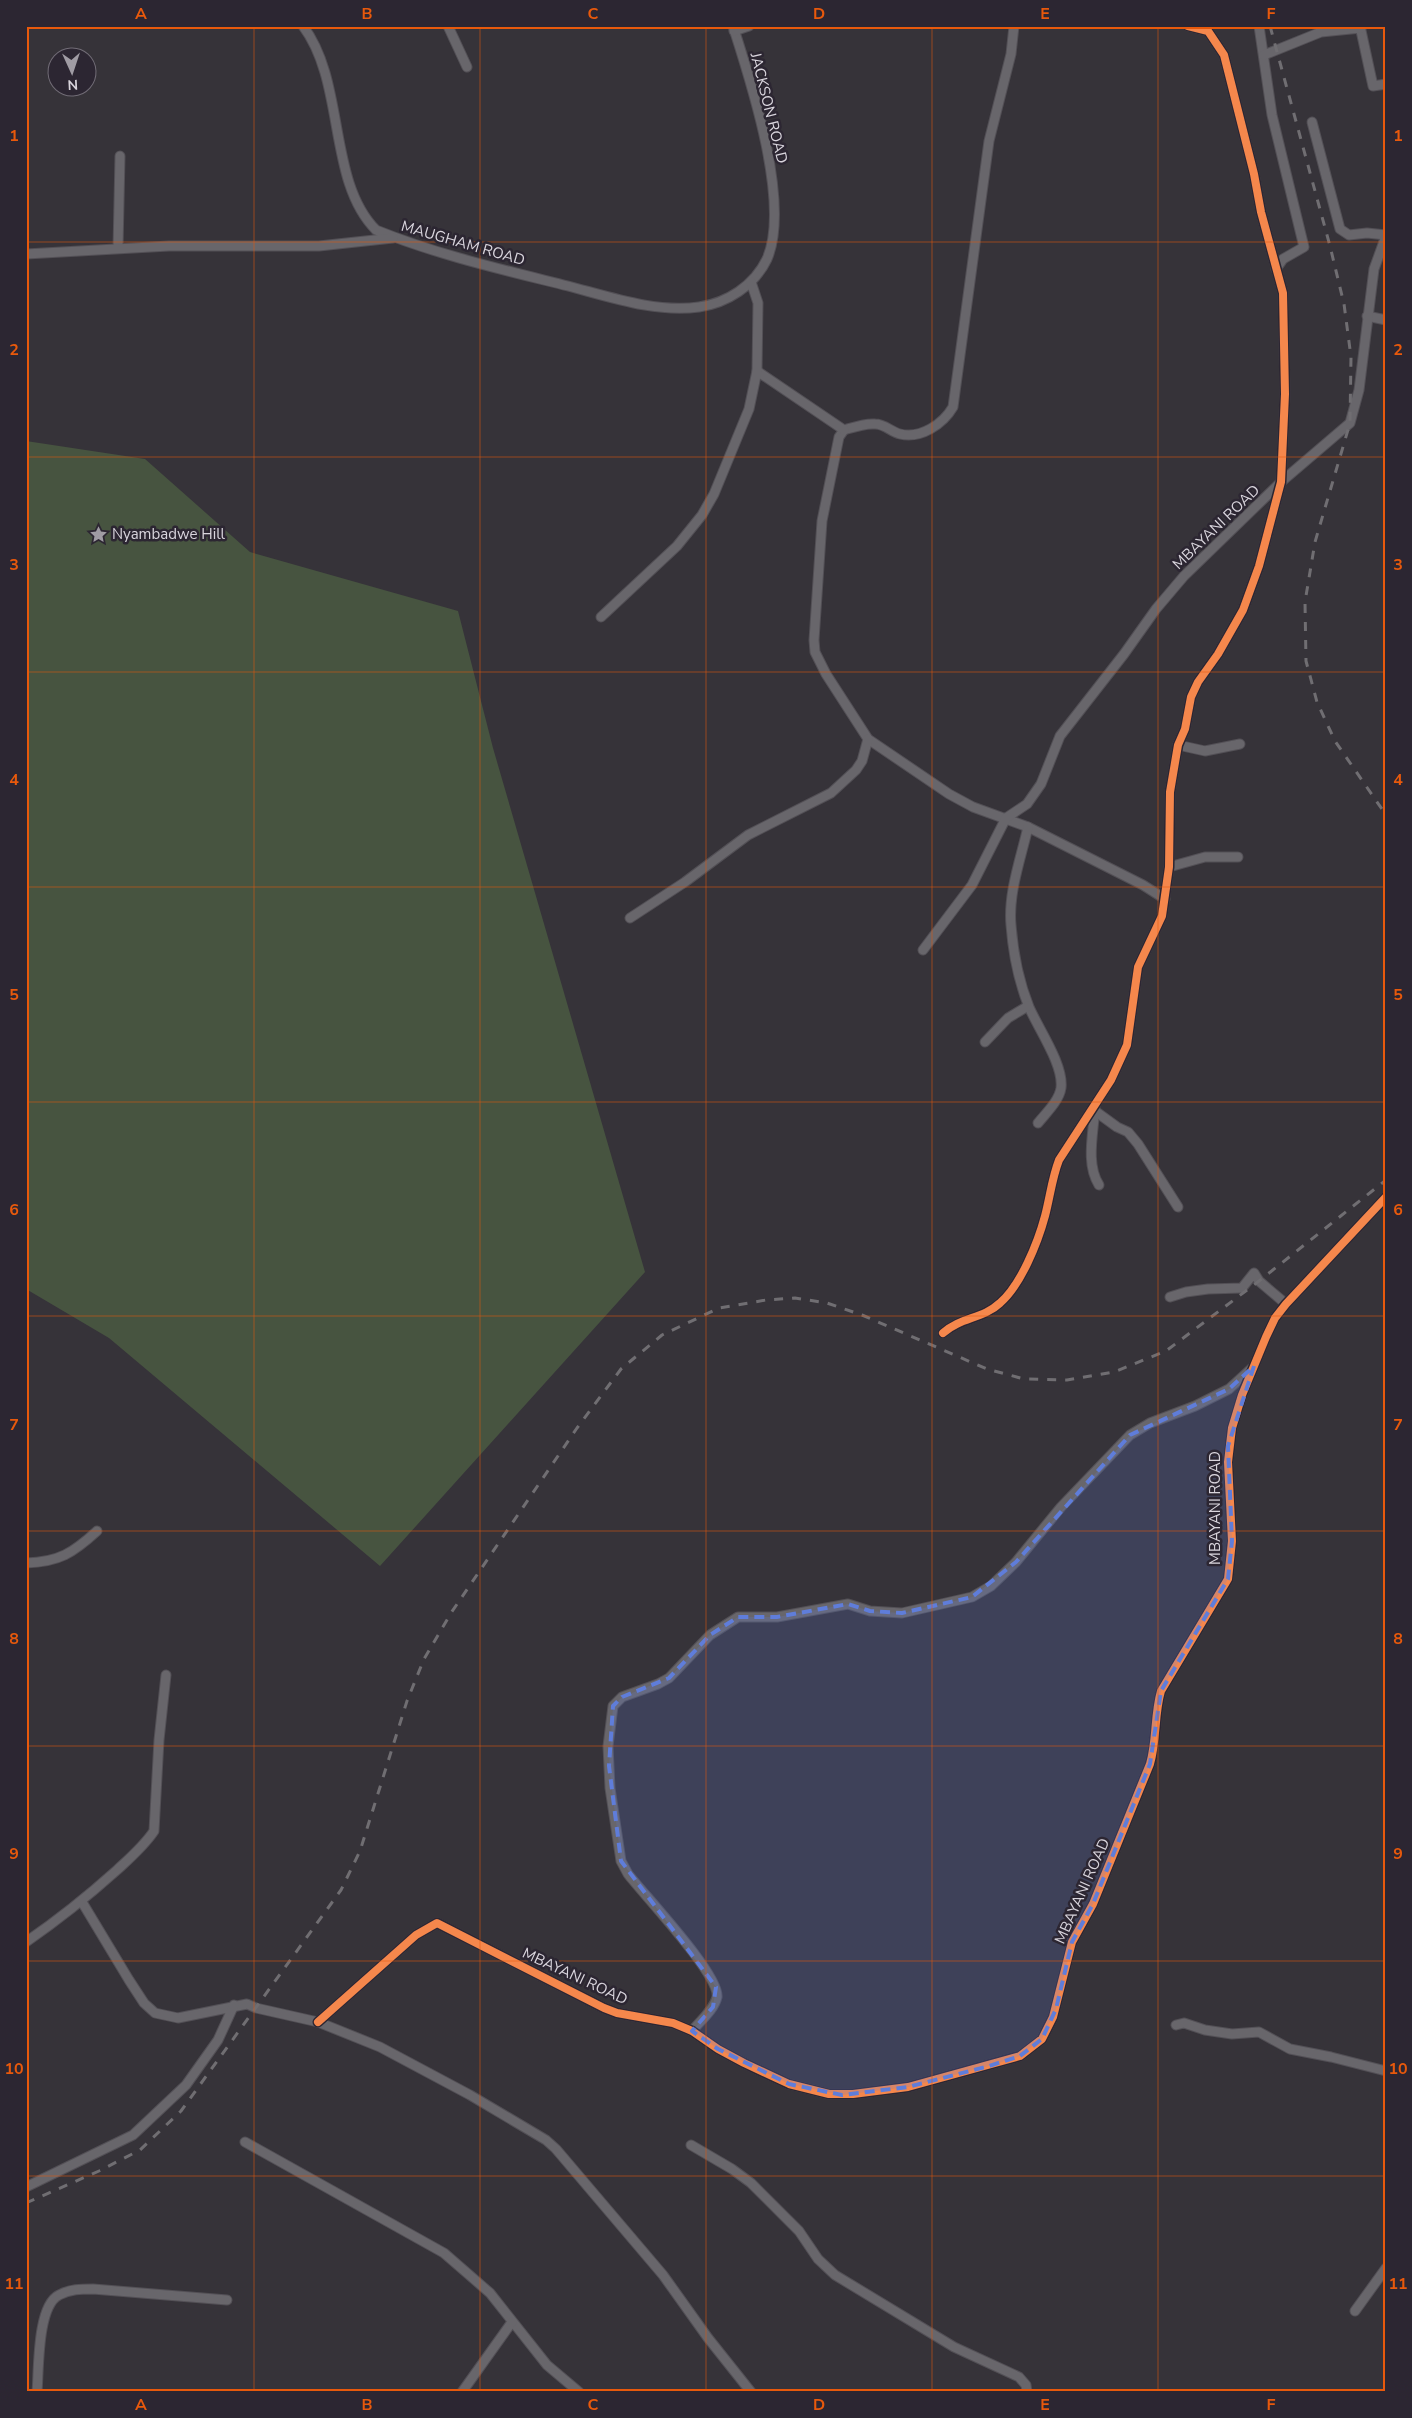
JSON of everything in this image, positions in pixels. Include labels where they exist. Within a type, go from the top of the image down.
[{"type":"street","name":"MAUGHAM ROAD","points":[[304,26],[317,46],[323,61],[341,148],[358,204],[365,219],[376,230],[396,238],[512,272],[635,303],[677,308],[712,304],[738,292],[751,282]]},
{"type":"street","points":[[448,26],[467,67]]},
{"type":"street","points":[[734,29],[749,26]]},
{"type":"street","points":[[757,371],[844,430],[874,423],[884,425],[899,434],[920,434],[941,421],[953,407],[989,141],[1010,54],[1014,26]]},
{"type":"street","points":[[943,1333],[959,1321],[979,1316],[995,1307],[1002,1302],[1018,1280],[1035,1245],[1045,1218],[1054,1174],[1060,1160],[1111,1080],[1127,1045],[1138,967],[1160,924],[1165,899],[1169,867],[1170,792],[1178,745],[1185,729],[1191,697],[1198,682],[1232,631],[1252,585],[1276,508],[1281,482],[1285,394],[1283,293],[1224,55],[1208,31],[1188,26]]},
{"type":"street","points":[[1259,26],[1272,115],[1304,247],[1283,259],[1276,269]]},
{"type":"street","points":[[1264,55],[1321,32],[1361,27],[1373,86],[1386,84]]},
{"type":"street","name":"JACKSON ROAD","points":[[734,29],[760,117],[770,168],[773,211],[771,245],[766,259],[751,282]]},
{"type":"street","points":[[1312,122],[1340,229],[1349,235],[1368,233],[1386,235]]},
{"type":"street","points":[[118,248],[120,156]]},
{"type":"street","name":"MBAYANI ROAD","points":[[1006,818],[1020,810],[1031,798],[1041,784],[1060,736],[1124,654],[1156,609],[1184,576],[1281,482],[1350,423],[1359,390],[1374,269],[1386,235]]},
{"type":"street","points":[[26,254],[118,248],[319,246],[396,238]]},
{"type":"street","points":[[601,617],[665,558],[702,515],[714,494],[749,409],[757,371],[758,303],[751,282]]},
{"type":"street","points":[[1368,316],[1386,320]]},
{"type":"street","points":[[844,430],[835,449],[822,521],[814,640],[815,652],[826,674],[868,739],[948,794],[972,806],[1028,827],[1143,885],[1165,899]]},
{"type":"street","points":[[630,918],[685,882],[748,835],[831,793],[856,770],[862,761],[868,739]]},
{"type":"street","points":[[1178,745],[1205,751],[1240,744]]},
{"type":"street","points":[[923,950],[972,885],[1006,818]]},
{"type":"street","points":[[1028,827],[1013,896],[1010,924],[1017,968],[1028,1006],[1053,1055],[1061,1084],[1059,1094],[1038,1123]]},
{"type":"street","points":[[1169,867],[1205,857],[1238,857]]},
{"type":"street","points":[[985,1042],[1008,1018],[1028,1006]]},
{"type":"street","points":[[1095,1107],[1092,1166],[1099,1185]]},
{"type":"street","points":[[1095,1107],[1117,1127],[1128,1132],[1138,1144],[1178,1207]]},
{"type":"street","name":"MBAYANI ROAD","points":[[318,2022],[416,1935],[437,1923],[617,2013],[673,2023],[692,2031],[718,2049],[789,2084],[804,2089],[842,2094],[908,2087],[1020,2056],[1042,2039],[1056,2009],[1072,1942],[1093,1904],[1150,1764],[1157,1703],[1161,1690],[1228,1579],[1232,1541],[1228,1446],[1242,1395],[1254,1366],[1275,1318],[1386,1197]]},
{"type":"street","points":[[1170,1297],[1208,1289],[1242,1288],[1254,1273],[1259,1281],[1286,1304]]},
{"type":"street","points":[[692,2031],[713,2007],[717,1994],[716,1986],[688,1946],[628,1874],[620,1861],[608,1746],[613,1706],[622,1697],[669,1678],[710,1635],[738,1617],[777,1617],[848,1604],[870,1611],[902,1613],[972,1596],[991,1586],[1016,1562],[1061,1507],[1130,1435],[1150,1423],[1195,1406],[1228,1389],[1254,1366]]},
{"type":"street","points":[[26,1563],[59,1558],[72,1552],[96,1531]]},
{"type":"street","points":[[26,1942],[82,1902],[125,1863],[149,1839],[154,1831],[159,1740],[166,1675]]},
{"type":"street","points":[[82,1902],[128,1980],[144,2003],[155,2014],[178,2018],[247,2004],[256,2008],[318,2022],[380,2047],[470,2095],[546,2140],[556,2149],[663,2275],[708,2338],[751,2392]]},
{"type":"street","points":[[26,2187],[133,2135],[186,2085],[218,2040],[234,2006]]},
{"type":"street","points":[[1176,2025],[1184,2023],[1206,2030],[1232,2034],[1259,2032],[1290,2049],[1386,2071]]},
{"type":"street","points":[[245,2142],[444,2253],[490,2293],[547,2365],[579,2392]]},
{"type":"street","points":[[691,2145],[732,2169],[751,2184],[799,2231],[818,2259],[835,2275],[954,2347],[1019,2377],[1026,2385],[1028,2392]]},
{"type":"street","points":[[1355,2311],[1386,2268]]},
{"type":"street","points":[[37,2392],[43,2321],[48,2305],[57,2295],[72,2290],[93,2289],[227,2300]]},
{"type":"street","points":[[462,2392],[512,2322]]},
{"type":"highlighted area","points":[[1254,1366],[1228,1446],[1232,1541],[1228,1579],[1161,1691],[1150,1764],[1093,1904],[1072,1942],[1056,2009],[1042,2039],[1020,2056],[989,2066],[908,2087],[842,2095],[789,2084],[718,2049],[692,2031],[713,2007],[716,1987],[621,1861],[609,1766],[613,1706],[622,1697],[669,1678],[710,1635],[738,1617],[777,1617],[848,1604],[870,1611],[902,1613],[972,1597],[1016,1562],[1130,1435],[1229,1389]]},
{"type":"green space","points":[[26,441],[145,459],[250,552],[458,611],[493,748],[645,1272],[380,1566],[109,1338],[26,1289]]},
{"type":"railway","points":[[1270,26],[1330,246],[1344,304],[1351,357],[1350,423],[1315,542],[1305,602],[1306,661],[1317,702],[1335,741],[1386,815]]},
{"type":"railway","points":[[26,2203],[99,2171],[140,2150],[181,2111],[341,1890],[360,1851],[407,1701],[424,1659],[451,1613],[577,1428],[621,1369],[662,1335],[719,1308],[766,1300],[795,1298],[827,1303],[862,1315],[987,1369],[1024,1379],[1067,1380],[1114,1372],[1166,1351],[1259,1281],[1386,1180]]},
{"type":"cycle path","points":[[943,1333],[957,1324],[993,1308],[1008,1295],[1015,1285],[1028,1262],[1038,1238],[1059,1160],[1111,1080],[1127,1045],[1138,967],[1162,916],[1169,867],[1170,792],[1178,745],[1185,729],[1191,697],[1198,682],[1218,654],[1243,610],[1259,566],[1281,482],[1285,394],[1283,293],[1261,212],[1254,174],[1224,55],[1208,31],[1188,26]]},
{"type":"cycle path","points":[[318,2022],[416,1935],[437,1923],[604,2008],[617,2013],[673,2023],[692,2031],[718,2049],[744,2063],[789,2084],[829,2094],[853,2094],[908,2087],[1020,2056],[1042,2039],[1053,2017],[1072,1942],[1093,1904],[1150,1764],[1161,1691],[1228,1579],[1232,1541],[1228,1462],[1232,1428],[1242,1395],[1266,1337],[1275,1318],[1286,1304],[1386,1197]]},
{"type":"place","name":"Nyambadwe Hill","points":[[98,534]]}]
